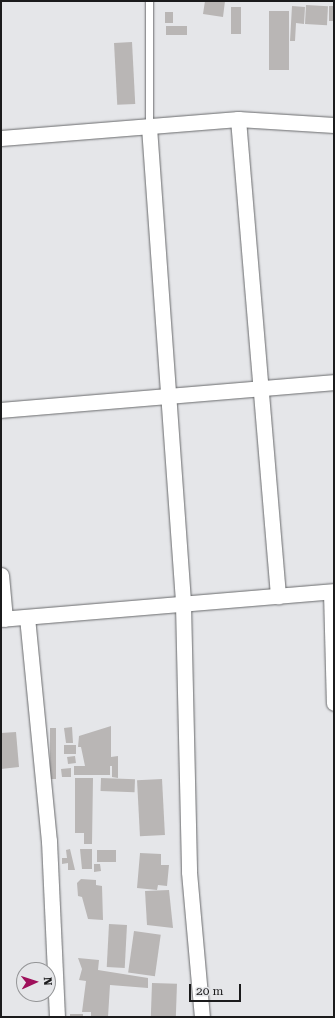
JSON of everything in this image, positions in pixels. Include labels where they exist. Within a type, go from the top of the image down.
[{"type":"street","points":[[238,119],[278,596]]},
{"type":"street","points":[[1,138],[238,119],[334,125]]},
{"type":"street","points":[[149,127],[183,604],[189,872],[202,1017]]},
{"type":"street","points":[[1,410],[334,382]]},
{"type":"street","points":[[1,575],[3,619],[332,591],[334,703]]},
{"type":"street","points":[[27,617],[49,841],[57,1017]]},
{"type":"lane","points":[[149,1],[149,127]]},
{"type":"building","points":[[205,1],[225,1],[223,17],[203,14]]},
{"type":"building","points":[[306,5],[328,6],[327,25],[305,24]]},
{"type":"building","points":[[292,6],[305,7],[304,24],[296,23],[295,41],[290,41]]},
{"type":"building","points":[[329,6],[334,6],[334,21],[329,21]]},
{"type":"building","points":[[231,7],[241,7],[241,34],[231,34]]},
{"type":"building","points":[[269,11],[289,11],[289,70],[269,70]]},
{"type":"building","points":[[165,12],[173,12],[173,23],[165,23]]},
{"type":"building","points":[[166,26],[187,26],[187,35],[166,35]]},
{"type":"building","points":[[132,42],[135,104],[117,105],[114,43]]},
{"type":"building","points":[[111,726],[111,757],[118,756],[118,778],[112,777],[112,766],[110,766],[110,775],[74,775],[74,766],[85,766],[81,747],[78,747],[79,736]]},
{"type":"building","points":[[72,727],[73,743],[66,743],[64,728]]},
{"type":"building","points":[[50,728],[56,728],[56,779],[50,779]]},
{"type":"building","points":[[16,732],[19,767],[1,769],[1,733]]},
{"type":"building","points":[[64,745],[76,745],[76,754],[64,754]]},
{"type":"building","points":[[75,756],[76,763],[68,764],[67,757]]},
{"type":"building","points":[[71,768],[71,777],[62,777],[61,769]]},
{"type":"building","points":[[75,778],[93,778],[92,844],[84,844],[84,833],[75,833]]},
{"type":"building","points":[[101,778],[135,779],[135,792],[101,791]]},
{"type":"building","points":[[162,779],[165,835],[140,836],[137,780]]},
{"type":"building","points":[[70,849],[75,870],[68,870],[68,863],[62,864],[62,858],[67,858],[66,850]]},
{"type":"building","points":[[80,849],[92,849],[92,869],[82,869]]},
{"type":"building","points":[[97,850],[116,850],[116,862],[97,862]]},
{"type":"building","points":[[140,853],[161,854],[161,865],[169,865],[167,886],[158,885],[157,890],[137,888]]},
{"type":"building","points":[[94,864],[100,864],[101,871],[94,872]]},
{"type":"building","points":[[81,879],[96,880],[96,885],[102,886],[103,920],[88,919],[82,897],[78,896],[77,883]]},
{"type":"building","points":[[169,890],[173,928],[147,925],[145,891]]},
{"type":"building","points":[[109,924],[127,925],[125,968],[107,967]]},
{"type":"building","points":[[134,931],[161,935],[155,976],[128,973]]},
{"type":"building","points":[[78,958],[99,960],[98,970],[148,978],[148,988],[110,985],[108,1017],[91,1017],[91,1012],[82,1012],[86,981],[79,980],[82,969]]},
{"type":"building","points":[[152,983],[177,984],[176,1017],[151,1017]]},
{"type":"building","points":[[70,1014],[83,1014],[83,1017],[70,1017]]}]
